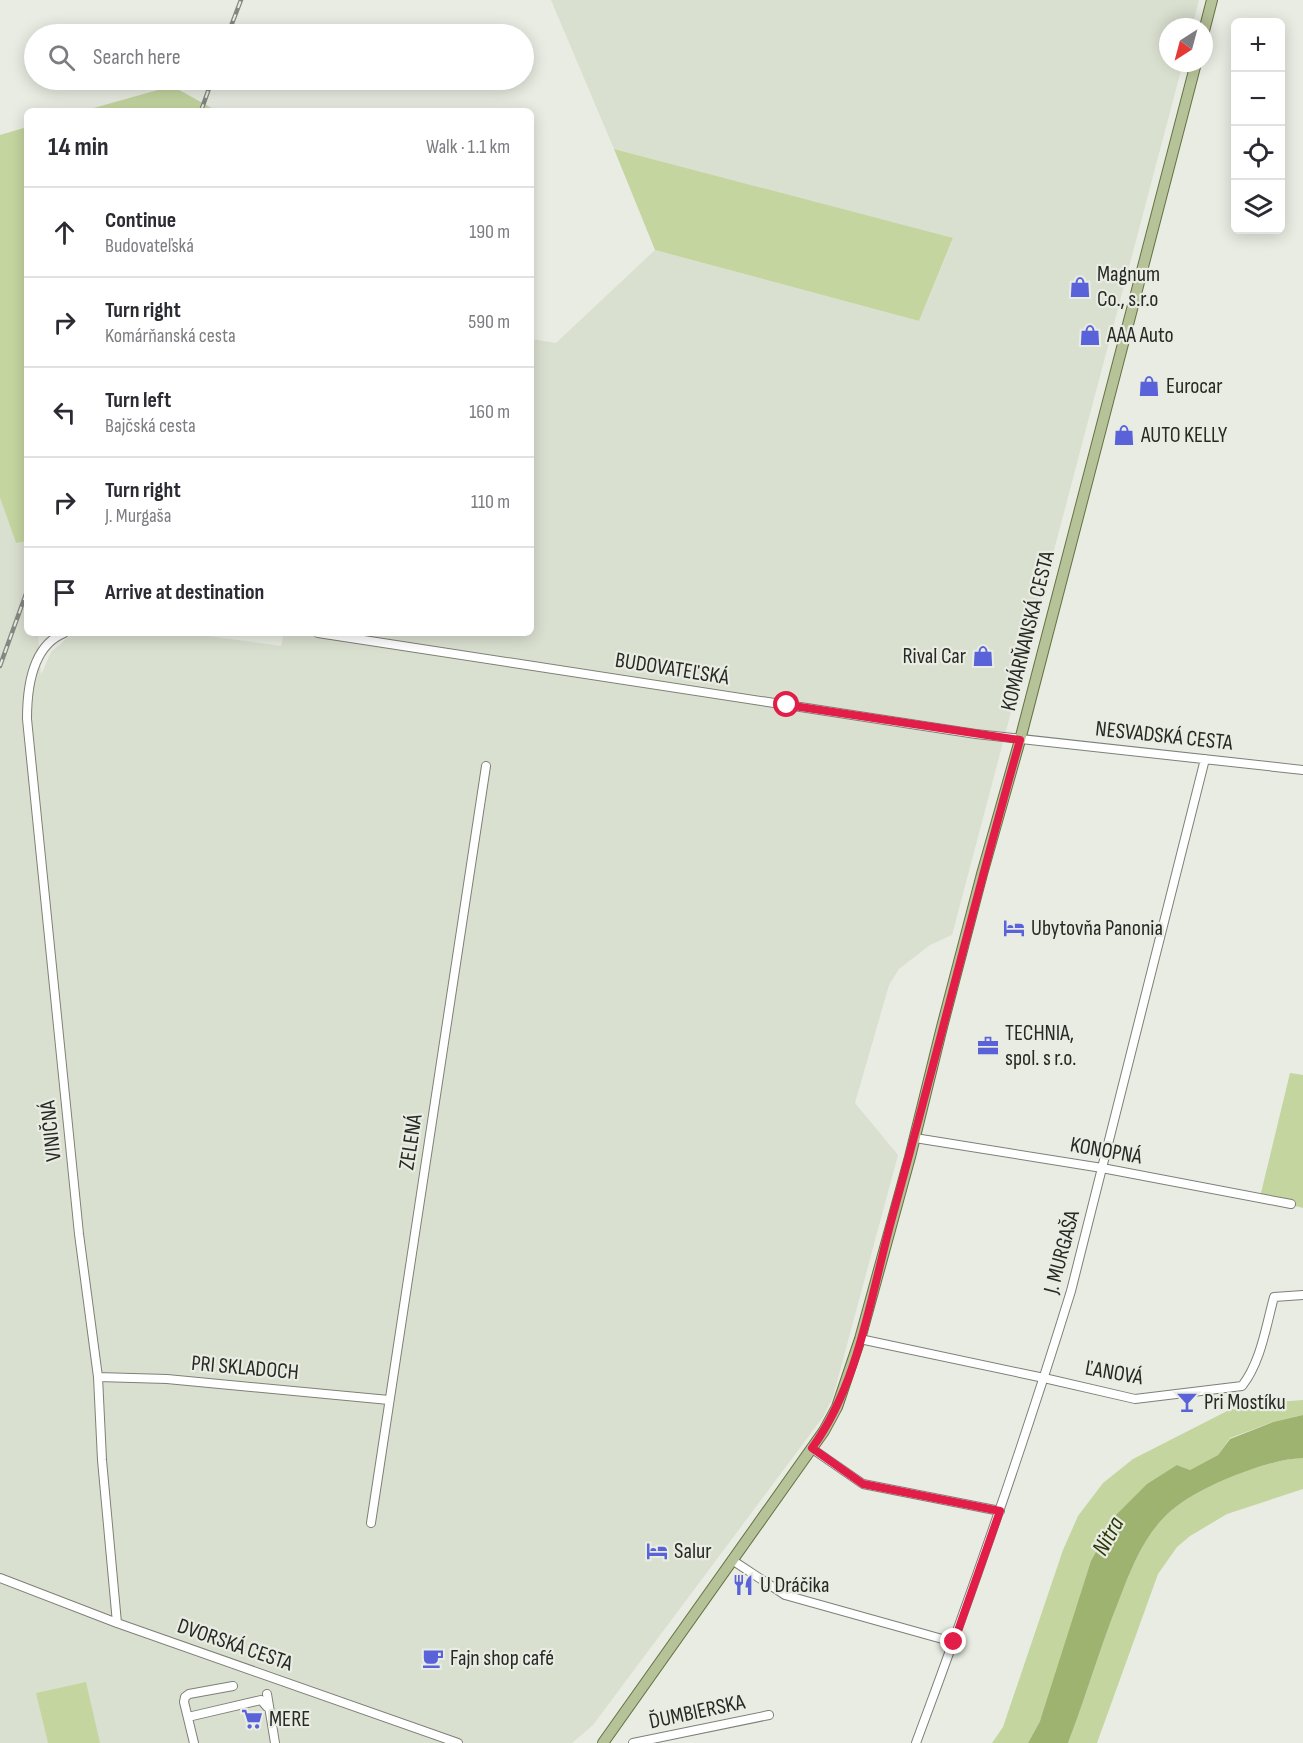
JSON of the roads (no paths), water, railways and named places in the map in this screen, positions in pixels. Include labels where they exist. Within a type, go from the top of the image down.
[{"type":"main road","points":[[1207,18],[1212,0]]},
{"type":"main road","name":"KOMÁRŇANSKÁ CESTA","points":[[605,1742],[812,1448],[837,1407],[860,1339],[915,1138],[982,874],[1020,740],[1194,72]]},
{"type":"street","name":"VINIČNÁ","points":[[58,636],[50,640],[39,657],[30,684],[27,719],[77,1211],[98,1377],[102,1460],[117,1623]]},
{"type":"street","name":"BUDOVATEĽSKÁ","points":[[338,636],[1020,740]]},
{"type":"street","name":"NESVADSKÁ CESTA","points":[[1020,740],[1303,770]]},
{"type":"street","name":"J. MURGAŠA","points":[[916,1743],[1000,1511],[1071,1291],[1205,759]]},
{"type":"street","name":"ZELENÁ","points":[[370,1523],[486,766]]},
{"type":"street","name":"KONOPNÁ","points":[[915,1138],[1102,1168],[1291,1204]]},
{"type":"street","name":"ĽANOVÁ","points":[[860,1339],[1135,1399],[1242,1386],[1254,1365],[1274,1297],[1303,1295]]},
{"type":"street","name":"PRI SKLADOCH","points":[[98,1377],[167,1379],[389,1400]]},
{"type":"street","points":[[812,1448],[863,1484],[1000,1511]]},
{"type":"street","points":[[732,1560],[785,1595],[954,1642]]},
{"type":"street","name":"DVORSKÁ CESTA","points":[[0,1578],[117,1623],[442,1740],[458,1743]]},
{"type":"street","points":[[273,1678],[265,1701],[275,1743]]},
{"type":"street","points":[[194,1743],[184,1702],[185,1697],[189,1694],[233,1686]]},
{"type":"street","points":[[188,1717],[265,1701]]},
{"type":"street","name":"ĎUMBIERSKA","points":[[633,1743],[769,1715]]},
{"type":"water","name":"Nitra","points":[[1303,1415],[1303,1458],[1269,1464],[1220,1482],[1187,1499],[1162,1519],[1146,1540],[1129,1575],[1068,1743],[1028,1743],[1040,1721],[1091,1561],[1117,1514],[1147,1484],[1177,1465],[1190,1470],[1218,1455],[1230,1439],[1273,1422]]},
{"type":"railway","points":[[232,24],[241,0]]},
{"type":"railway","points":[[202,108],[208,90]]},
{"type":"railway","points":[[0,666],[24,599]]},
{"type":"place","name":"Magnum Co., s.r.o","points":[[1080,287]]},
{"type":"place","name":"AAA Auto","points":[[1090,335]]},
{"type":"place","name":"Eurocar","points":[[1149,386]]},
{"type":"place","name":"AUTO KELLY","points":[[1124,435]]},
{"type":"place","name":"Rival Car","points":[[983,656]]},
{"type":"place","name":"Ubytovňa Panonia","points":[[1014,928]]},
{"type":"place","name":"TECHNIA, spol. s r.o.","points":[[988,1046]]},
{"type":"place","name":"Pri Mostíku","points":[[1187,1402]]},
{"type":"place","name":"Salur","points":[[657,1551]]},
{"type":"place","name":"U Dráčika","points":[[743,1585]]},
{"type":"place","name":"Fajn shop café","points":[[433,1658]]},
{"type":"place","name":"MERE","points":[[252,1719]]}]
